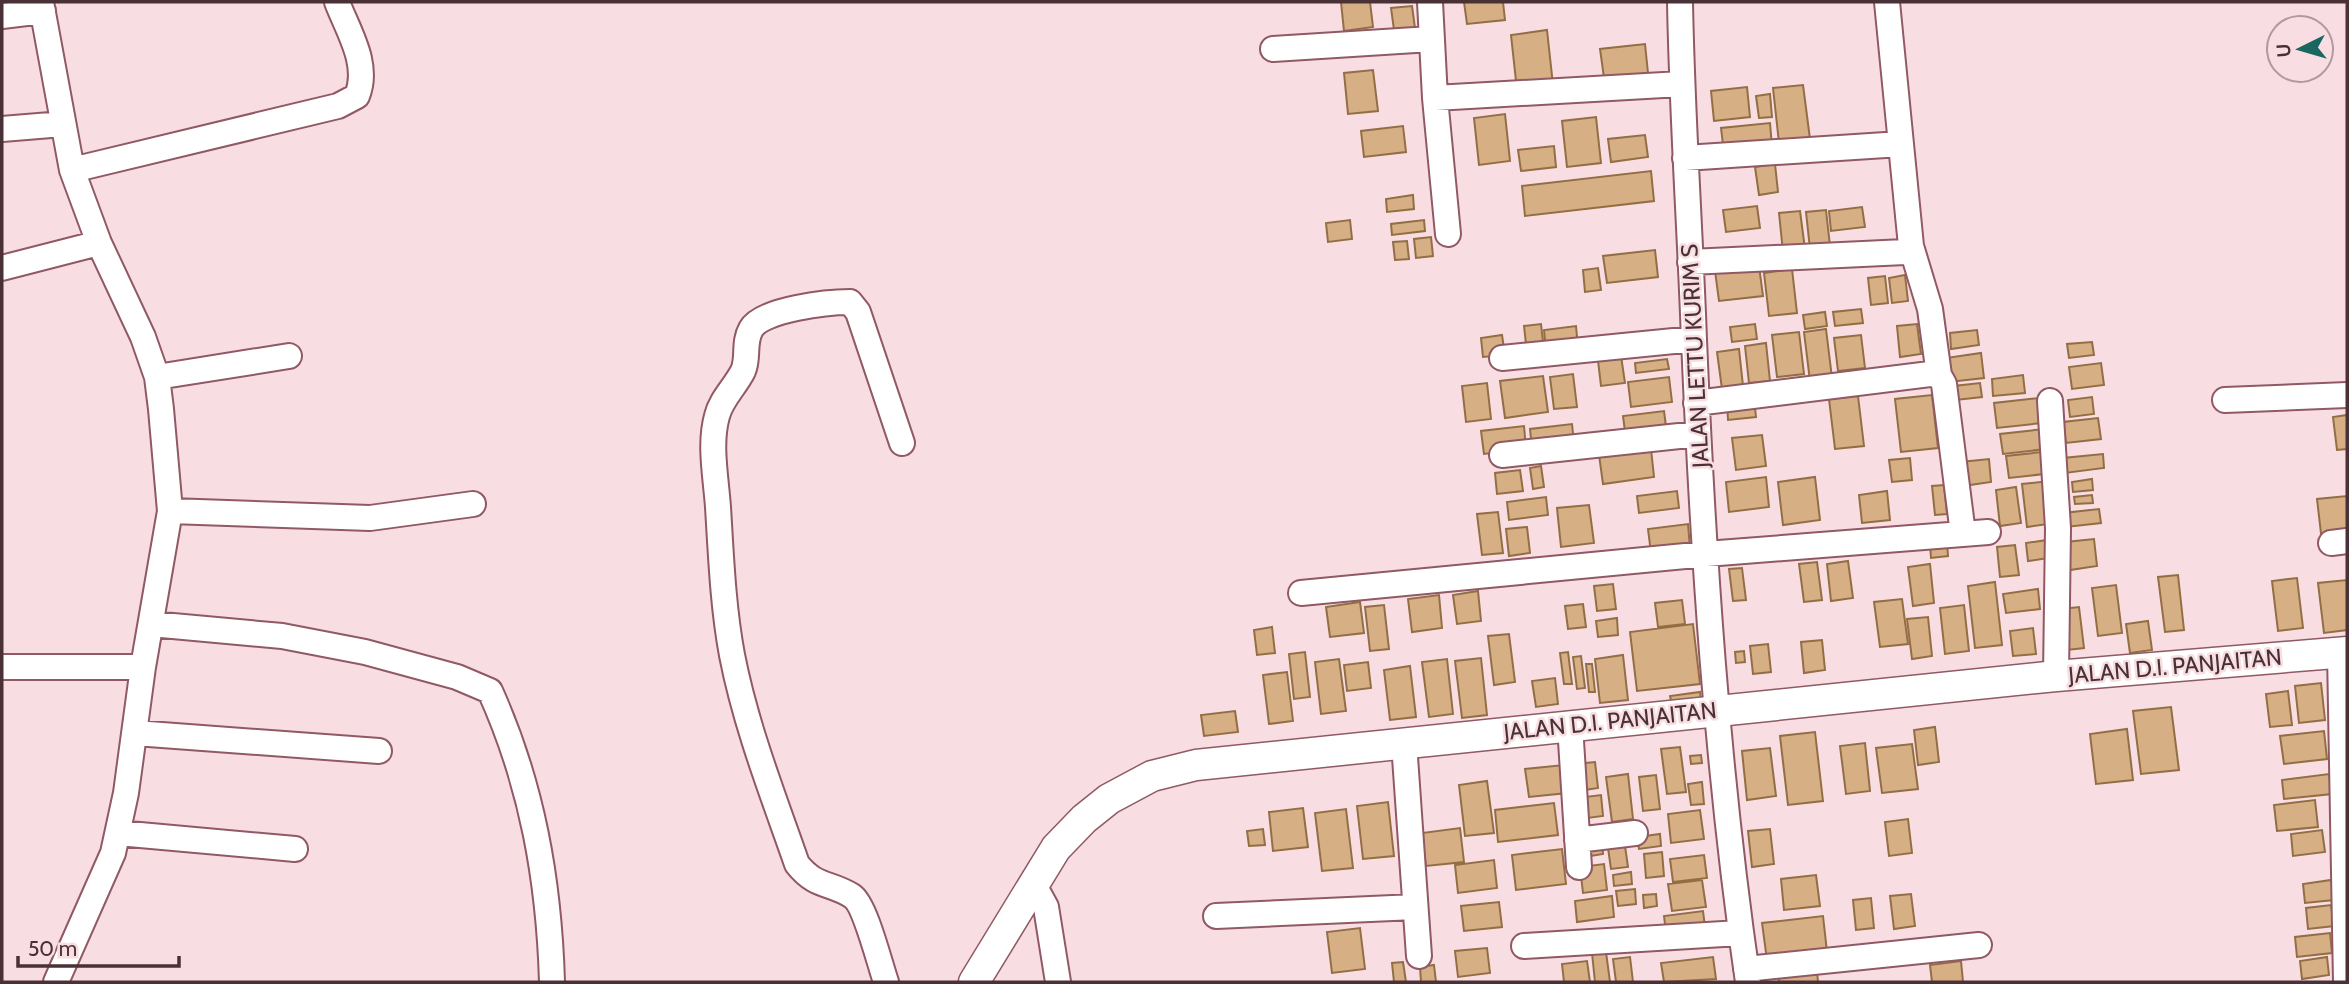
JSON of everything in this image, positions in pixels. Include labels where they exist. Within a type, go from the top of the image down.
[{"type":"main road","name":"JALAN D.I. PANJAITAN","points":[[974,982],[1056,848],[1084,819],[1109,799],[1152,776],[1196,765],[1716,709],[2056,676],[2344,653]]},
{"type":"street","points":[[72,170],[338,106],[357,96],[361,85],[360,60],[337,2]]},
{"type":"street","points":[[1430,2],[1435,98],[1448,234]]},
{"type":"street","name":"JALAN LETTU KURIM S","points":[[1680,2],[1681,84],[1696,403],[1716,709],[1747,976]]},
{"type":"street","points":[[1887,2],[1911,246],[1930,309],[1940,375],[1944,384],[1963,534]]},
{"type":"street","points":[[2,16],[42,6],[72,170],[99,243],[143,337],[157,377],[170,511],[118,833],[113,853],[56,982]]},
{"type":"street","points":[[1273,49],[1431,39]]},
{"type":"street","points":[[1435,98],[1681,84]]},
{"type":"street","points":[[2,129],[63,124]]},
{"type":"street","points":[[1685,158],[1901,144]]},
{"type":"street","points":[[2,268],[99,243]]},
{"type":"street","points":[[1690,262],[1905,252],[1911,246]]},
{"type":"street","points":[[886,982],[858,901],[806,876],[797,864],[747,717],[732,653],[721,560],[713,435],[722,403],[745,367],[746,343],[751,328],[760,320],[775,314],[830,302],[850,302],[858,312],[902,443]]},
{"type":"street","points":[[1502,358],[1694,339]]},
{"type":"street","points":[[157,377],[289,356]]},
{"type":"street","points":[[1696,403],[1930,374],[1940,375]]},
{"type":"street","points":[[2225,400],[2347,395]]},
{"type":"street","points":[[2050,401],[2058,528],[2056,676]]},
{"type":"street","points":[[1502,455],[1698,434]]},
{"type":"street","points":[[170,511],[370,518],[473,504]]},
{"type":"street","points":[[1301,593],[1706,554],[1989,532]]},
{"type":"street","points":[[150,624],[282,635],[365,652],[457,677],[490,691],[522,772],[543,869],[552,982]]},
{"type":"street","points":[[2344,653],[2346,982]]},
{"type":"street","points":[[2,667],[143,667]]},
{"type":"street","points":[[1570,725],[1579,867]]},
{"type":"street","points":[[135,733],[379,751]]},
{"type":"street","points":[[1404,743],[1419,956]]},
{"type":"street","points":[[118,833],[295,849]]},
{"type":"street","points":[[1577,839],[1634,833]]},
{"type":"street","points":[[1034,884],[1046,908],[1058,982]]},
{"type":"street","points":[[1216,916],[1415,907]]},
{"type":"street","points":[[1524,946],[1740,933]]},
{"type":"street","points":[[1747,976],[1979,945]]},
{"type":"building","points":[[1341,2],[1370,2],[1373,27],[1344,31]]},
{"type":"building","points":[[1464,2],[1503,2],[1505,20],[1467,24]]},
{"type":"building","points":[[1412,6],[1415,28],[1394,30],[1391,8]]},
{"type":"building","points":[[1547,30],[1553,85],[1517,90],[1511,35]]},
{"type":"building","points":[[1645,44],[1648,73],[1604,78],[1600,49]]},
{"type":"building","points":[[1373,70],[1378,111],[1348,114],[1344,73]]},
{"type":"building","points":[[1803,85],[1810,139],[1779,143],[1773,88]]},
{"type":"building","points":[[1747,87],[1750,117],[1714,121],[1711,91]]},
{"type":"building","points":[[1770,94],[1772,117],[1759,118],[1756,96]]},
{"type":"building","points":[[1505,114],[1510,161],[1479,165],[1474,118]]},
{"type":"building","points":[[1596,117],[1601,163],[1567,167],[1562,121]]},
{"type":"building","points":[[1770,123],[1772,147],[1724,153],[1721,128]]},
{"type":"building","points":[[1403,126],[1406,152],[1364,157],[1361,131]]},
{"type":"building","points":[[1645,135],[1648,157],[1611,162],[1608,139]]},
{"type":"building","points":[[1554,146],[1556,167],[1521,171],[1518,150]]},
{"type":"building","points":[[1775,164],[1778,192],[1759,195],[1755,167]]},
{"type":"building","points":[[1651,171],[1654,201],[1525,216],[1522,186]]},
{"type":"building","points":[[1413,195],[1414,209],[1387,212],[1386,199]]},
{"type":"building","points":[[1757,206],[1760,228],[1726,232],[1723,210]]},
{"type":"building","points":[[1862,207],[1865,227],[1831,231],[1829,211]]},
{"type":"building","points":[[1826,210],[1830,246],[1810,249],[1806,212]]},
{"type":"building","points":[[1800,211],[1805,249],[1783,252],[1779,213]]},
{"type":"building","points":[[1350,220],[1352,239],[1328,242],[1326,223]]},
{"type":"building","points":[[1424,220],[1425,231],[1392,235],[1391,224]]},
{"type":"building","points":[[1431,237],[1433,256],[1416,258],[1414,239]]},
{"type":"building","points":[[1407,241],[1409,259],[1395,260],[1393,242]]},
{"type":"building","points":[[1655,250],[1658,277],[1607,283],[1603,256]]},
{"type":"building","points":[[1759,266],[1763,296],[1719,301],[1715,271]]},
{"type":"building","points":[[1598,268],[1601,290],[1585,292],[1583,270]]},
{"type":"building","points":[[1792,269],[1797,313],[1769,316],[1764,273]]},
{"type":"building","points":[[1905,275],[1908,301],[1892,303],[1889,278]]},
{"type":"building","points":[[1885,276],[1888,303],[1871,305],[1868,278]]},
{"type":"building","points":[[1861,309],[1863,323],[1835,326],[1833,312]]},
{"type":"building","points":[[1825,312],[1827,326],[1805,329],[1803,315]]},
{"type":"building","points":[[1541,324],[1544,351],[1527,353],[1524,326]]},
{"type":"building","points":[[1755,324],[1757,339],[1732,342],[1730,327]]},
{"type":"building","points":[[1917,324],[1921,354],[1900,357],[1897,326]]},
{"type":"building","points":[[1576,326],[1578,347],[1546,351],[1544,330]]},
{"type":"building","points":[[1826,329],[1832,378],[1810,381],[1804,332]]},
{"type":"building","points":[[1977,330],[1979,345],[1951,349],[1950,333]]},
{"type":"building","points":[[1799,332],[1804,374],[1777,377],[1772,335]]},
{"type":"building","points":[[1502,335],[1505,355],[1483,357],[1481,338]]},
{"type":"building","points":[[1861,335],[1865,368],[1838,371],[1834,338]]},
{"type":"building","points":[[2092,342],[2094,355],[2069,358],[2067,344]]},
{"type":"building","points":[[1766,343],[1770,381],[1749,383],[1745,346]]},
{"type":"building","points":[[1620,349],[1625,383],[1601,386],[1597,352]]},
{"type":"building","points":[[1739,349],[1743,386],[1722,389],[1717,352]]},
{"type":"building","points":[[1981,353],[1984,378],[1949,382],[1946,358]]},
{"type":"building","points":[[1667,359],[1669,369],[1636,373],[1635,363]]},
{"type":"building","points":[[2101,363],[2104,385],[2072,389],[2069,367]]},
{"type":"building","points":[[1573,374],[1577,407],[1554,409],[1550,377]]},
{"type":"building","points":[[2023,375],[2025,393],[1993,396],[1992,379]]},
{"type":"building","points":[[1543,376],[1548,412],[1505,418],[1500,381]]},
{"type":"building","points":[[1669,377],[1672,402],[1631,407],[1628,382]]},
{"type":"building","points":[[1487,383],[1491,419],[1466,422],[1462,386]]},
{"type":"building","points":[[1980,383],[1982,397],[1956,400],[1954,386]]},
{"type":"building","points":[[1932,395],[1938,448],[1901,452],[1895,399]]},
{"type":"building","points":[[1858,396],[1864,446],[1835,449],[1829,399]]},
{"type":"building","points":[[2092,397],[2094,414],[2070,417],[2068,400]]},
{"type":"building","points":[[2039,398],[2042,423],[1997,428],[1994,403]]},
{"type":"building","points":[[1754,399],[1756,417],[1728,420],[1727,403]]},
{"type":"building","points":[[1664,411],[1667,434],[1626,439],[1623,416]]},
{"type":"building","points":[[2347,415],[2347,449],[2337,450],[2333,417]]},
{"type":"building","points":[[2098,418],[2101,439],[2066,443],[2063,422]]},
{"type":"building","points":[[1572,424],[1574,443],[1532,448],[1530,429]]},
{"type":"building","points":[[1524,426],[1526,449],[1484,454],[1481,431]]},
{"type":"building","points":[[2044,429],[2046,449],[2003,454],[2000,434]]},
{"type":"building","points":[[1762,435],[1766,466],[1736,470],[1732,438]]},
{"type":"building","points":[[1651,449],[1654,477],[1603,484],[1599,455]]},
{"type":"building","points":[[2042,452],[2044,474],[2009,478],[2006,456]]},
{"type":"building","points":[[2103,454],[2104,468],[2065,473],[2063,458]]},
{"type":"building","points":[[1910,458],[1912,480],[1892,482],[1889,460]]},
{"type":"building","points":[[1989,459],[1991,482],[1963,486],[1961,462]]},
{"type":"building","points":[[1541,466],[1544,487],[1533,489],[1530,468]]},
{"type":"building","points":[[1520,470],[1523,491],[1497,494],[1495,473]]},
{"type":"building","points":[[1766,477],[1769,507],[1729,512],[1726,482]]},
{"type":"building","points":[[1815,477],[1820,520],[1783,525],[1778,482]]},
{"type":"building","points":[[2092,479],[2093,490],[2073,492],[2072,482]]},
{"type":"building","points":[[2049,481],[2055,523],[2027,527],[2022,484]]},
{"type":"building","points":[[1944,485],[1947,514],[1935,515],[1932,486]]},
{"type":"building","points":[[2016,487],[2021,523],[2000,526],[1996,490]]},
{"type":"building","points":[[1677,491],[1679,508],[1639,513],[1637,496]]},
{"type":"building","points":[[1887,491],[1890,520],[1862,523],[1859,495]]},
{"type":"building","points":[[2092,495],[2093,503],[2075,504],[2074,497]]},
{"type":"building","points":[[2347,496],[2347,539],[2322,542],[2317,499]]},
{"type":"building","points":[[1546,497],[1548,515],[1509,520],[1507,502]]},
{"type":"building","points":[[1589,505],[1594,543],[1561,547],[1557,508]]},
{"type":"building","points":[[2099,509],[2101,523],[2066,527],[2064,513]]},
{"type":"building","points":[[1498,512],[1503,553],[1482,555],[1477,514]]},
{"type":"building","points":[[1688,524],[1690,548],[1651,553],[1648,529]]},
{"type":"building","points":[[1527,527],[1530,553],[1509,556],[1506,529]]},
{"type":"building","points":[[2094,539],[2097,566],[2070,570],[2066,542]]},
{"type":"building","points":[[2047,540],[2049,558],[2028,561],[2026,543]]},
{"type":"building","points":[[1947,543],[1948,556],[1931,558],[1930,544]]},
{"type":"building","points":[[2015,545],[2019,575],[2000,577],[1997,547]]},
{"type":"building","points":[[1848,561],[1853,598],[1831,601],[1827,564]]},
{"type":"building","points":[[1817,562],[1822,600],[1804,602],[1799,564]]},
{"type":"building","points":[[1930,564],[1934,603],[1913,606],[1908,567]]},
{"type":"building","points":[[1742,568],[1746,600],[1733,601],[1729,569]]},
{"type":"building","points":[[2178,575],[2184,630],[2165,632],[2158,577]]},
{"type":"building","points":[[2297,578],[2303,628],[2278,631],[2272,581]]},
{"type":"building","points":[[2347,580],[2347,630],[2324,633],[2318,583]]},
{"type":"building","points":[[1995,582],[2002,645],[1975,648],[1968,586]]},
{"type":"building","points":[[1613,584],[1616,609],[1597,611],[1594,586]]},
{"type":"building","points":[[2116,585],[2122,633],[2098,636],[2092,588]]},
{"type":"building","points":[[2038,589],[2040,609],[2006,613],[2003,594]]},
{"type":"building","points":[[1478,591],[1481,621],[1457,624],[1453,595]]},
{"type":"building","points":[[1439,595],[1442,628],[1412,632],[1408,599]]},
{"type":"building","points":[[1902,599],[1908,644],[1880,647],[1874,602]]},
{"type":"building","points":[[1682,600],[1685,624],[1658,627],[1655,603]]},
{"type":"building","points":[[1360,602],[1364,633],[1330,637],[1326,607]]},
{"type":"building","points":[[1583,604],[1586,627],[1568,629],[1565,606]]},
{"type":"building","points":[[1384,605],[1389,649],[1370,651],[1365,607]]},
{"type":"building","points":[[1964,605],[1969,651],[1945,654],[1940,608]]},
{"type":"building","points":[[2079,607],[2084,648],[2067,650],[2062,609]]},
{"type":"building","points":[[1928,617],[1932,656],[1912,659],[1907,619]]},
{"type":"building","points":[[1617,618],[1618,635],[1598,637],[1596,621]]},
{"type":"building","points":[[2148,621],[2152,650],[2130,653],[2126,624]]},
{"type":"building","points":[[1693,624],[1700,684],[1637,691],[1630,632]]},
{"type":"building","points":[[1272,627],[1275,653],[1257,655],[1254,630]]},
{"type":"building","points":[[2033,628],[2036,654],[2013,656],[2010,631]]},
{"type":"building","points":[[1509,634],[1515,682],[1494,685],[1488,636]]},
{"type":"building","points":[[1822,640],[1825,670],[1804,673],[1801,642]]},
{"type":"building","points":[[1768,644],[1771,672],[1753,674],[1750,646]]},
{"type":"building","points":[[1744,651],[1745,662],[1736,663],[1735,652]]},
{"type":"building","points":[[1305,652],[1310,697],[1294,699],[1289,654]]},
{"type":"building","points":[[1568,652],[1572,684],[1564,684],[1560,653]]},
{"type":"building","points":[[1623,655],[1628,700],[1600,703],[1595,659]]},
{"type":"building","points":[[1581,656],[1585,688],[1577,689],[1573,657]]},
{"type":"building","points":[[1481,658],[1487,715],[1462,718],[1455,661]]},
{"type":"building","points":[[1339,659],[1346,711],[1321,714],[1315,662]]},
{"type":"building","points":[[1447,659],[1453,714],[1429,717],[1422,662]]},
{"type":"building","points":[[1368,662],[1371,688],[1347,691],[1344,665]]},
{"type":"building","points":[[1586,664],[1592,664],[1595,692],[1589,692]]},
{"type":"building","points":[[1410,666],[1416,717],[1390,720],[1384,670]]},
{"type":"building","points":[[1287,672],[1293,721],[1269,724],[1263,675]]},
{"type":"building","points":[[1555,678],[1558,704],[1536,707],[1532,681]]},
{"type":"building","points":[[2321,683],[2325,720],[2299,723],[2295,686]]},
{"type":"building","points":[[2288,691],[2292,725],[2270,727],[2266,694]]},
{"type":"building","points":[[1700,692],[1701,701],[1672,705],[1670,696]]},
{"type":"building","points":[[2171,707],[2179,770],[2141,774],[2133,711]]},
{"type":"building","points":[[1235,711],[1238,732],[1204,736],[1201,715]]},
{"type":"building","points":[[1935,727],[1939,762],[1918,765],[1914,730]]},
{"type":"building","points":[[2127,729],[2133,780],[2096,784],[2090,734]]},
{"type":"building","points":[[2324,731],[2327,759],[2284,764],[2280,736]]},
{"type":"building","points":[[1815,732],[1823,801],[1788,805],[1780,736]]},
{"type":"building","points":[[1865,743],[1870,791],[1846,794],[1840,746]]},
{"type":"building","points":[[1912,744],[1918,789],[1882,793],[1876,748]]},
{"type":"building","points":[[1680,747],[1686,792],[1667,794],[1661,749]]},
{"type":"building","points":[[1770,748],[1776,796],[1747,800],[1742,751]]},
{"type":"building","points":[[1701,755],[1702,763],[1691,764],[1690,756]]},
{"type":"building","points":[[1595,762],[1598,788],[1578,791],[1575,764]]},
{"type":"building","points":[[1564,765],[1567,793],[1529,797],[1525,769]]},
{"type":"building","points":[[1628,774],[1633,819],[1612,822],[1606,777]]},
{"type":"building","points":[[2329,774],[2332,794],[2284,799],[2282,780]]},
{"type":"building","points":[[1656,775],[1660,809],[1643,811],[1639,777]]},
{"type":"building","points":[[1487,781],[1494,833],[1465,836],[1459,785]]},
{"type":"building","points":[[1702,782],[1704,804],[1691,805],[1688,784]]},
{"type":"building","points":[[1601,795],[1603,816],[1580,819],[1577,798]]},
{"type":"building","points":[[2315,800],[2318,827],[2277,831],[2274,805]]},
{"type":"building","points":[[1388,802],[1394,856],[1363,859],[1357,806]]},
{"type":"building","points":[[1554,803],[1558,835],[1498,842],[1495,810]]},
{"type":"building","points":[[1303,808],[1308,847],[1273,851],[1269,812]]},
{"type":"building","points":[[1346,809],[1353,868],[1322,871],[1315,813]]},
{"type":"building","points":[[1700,810],[1704,839],[1671,843],[1668,814]]},
{"type":"building","points":[[1908,819],[1912,853],[1889,856],[1885,822]]},
{"type":"building","points":[[1460,828],[1464,862],[1426,866],[1422,833]]},
{"type":"building","points":[[1263,829],[1265,845],[1249,846],[1247,831]]},
{"type":"building","points":[[1770,829],[1774,864],[1752,867],[1748,831]]},
{"type":"building","points":[[2322,830],[2325,852],[2293,856],[2291,834]]},
{"type":"building","points":[[1660,834],[1661,846],[1639,849],[1637,837]]},
{"type":"building","points":[[1602,840],[1603,854],[1584,857],[1583,843]]},
{"type":"building","points":[[1625,846],[1628,867],[1611,869],[1608,848]]},
{"type":"building","points":[[1562,849],[1566,884],[1516,890],[1512,855]]},
{"type":"building","points":[[1662,852],[1664,876],[1646,878],[1644,854]]},
{"type":"building","points":[[1704,855],[1707,878],[1673,882],[1670,859]]},
{"type":"building","points":[[1494,860],[1497,888],[1458,893],[1455,865]]},
{"type":"building","points":[[1604,864],[1607,890],[1583,893],[1580,867]]},
{"type":"building","points":[[1631,872],[1632,884],[1614,886],[1613,875]]},
{"type":"building","points":[[1816,875],[1820,906],[1784,910],[1781,879]]},
{"type":"building","points":[[1702,880],[1706,907],[1672,911],[1668,884]]},
{"type":"building","points":[[2331,880],[2334,900],[2305,903],[2303,884]]},
{"type":"building","points":[[1635,889],[1636,904],[1618,906],[1616,891]]},
{"type":"building","points":[[1656,894],[1657,906],[1644,908],[1643,895]]},
{"type":"building","points":[[1911,894],[1915,926],[1894,929],[1890,896]]},
{"type":"building","points":[[1612,896],[1614,917],[1577,922],[1575,901]]},
{"type":"building","points":[[1871,898],[1874,928],[1856,930],[1853,900]]},
{"type":"building","points":[[1499,902],[1502,927],[1464,931],[1461,906]]},
{"type":"building","points":[[2331,905],[2334,926],[2308,929],[2306,908]]},
{"type":"building","points":[[1703,911],[1705,927],[1666,932],[1664,916]]},
{"type":"building","points":[[1823,916],[1827,952],[1767,960],[1762,923]]},
{"type":"building","points":[[1360,928],[1365,969],[1332,973],[1327,932]]},
{"type":"building","points":[[2330,933],[2332,953],[2297,957],[2295,937]]},
{"type":"building","points":[[1487,948],[1490,973],[1458,977],[1455,951]]},
{"type":"building","points":[[1606,952],[1610,982],[1595,982],[1592,953]]},
{"type":"building","points":[[1630,957],[1633,982],[1616,982],[1613,959]]},
{"type":"building","points":[[1713,957],[1716,979],[1664,982],[1661,963]]},
{"type":"building","points":[[2327,957],[2329,975],[2302,979],[2300,961]]},
{"type":"building","points":[[1587,961],[1590,982],[1564,982],[1562,964]]},
{"type":"building","points":[[1961,961],[1963,982],[1932,982],[1930,965]]},
{"type":"building","points":[[1403,962],[1406,982],[1394,982],[1392,963]]},
{"type":"building","points":[[1434,965],[1436,982],[1421,982],[1420,967]]},
{"type":"building","points":[[1817,971],[1818,982],[1779,982],[1778,975]]}]
